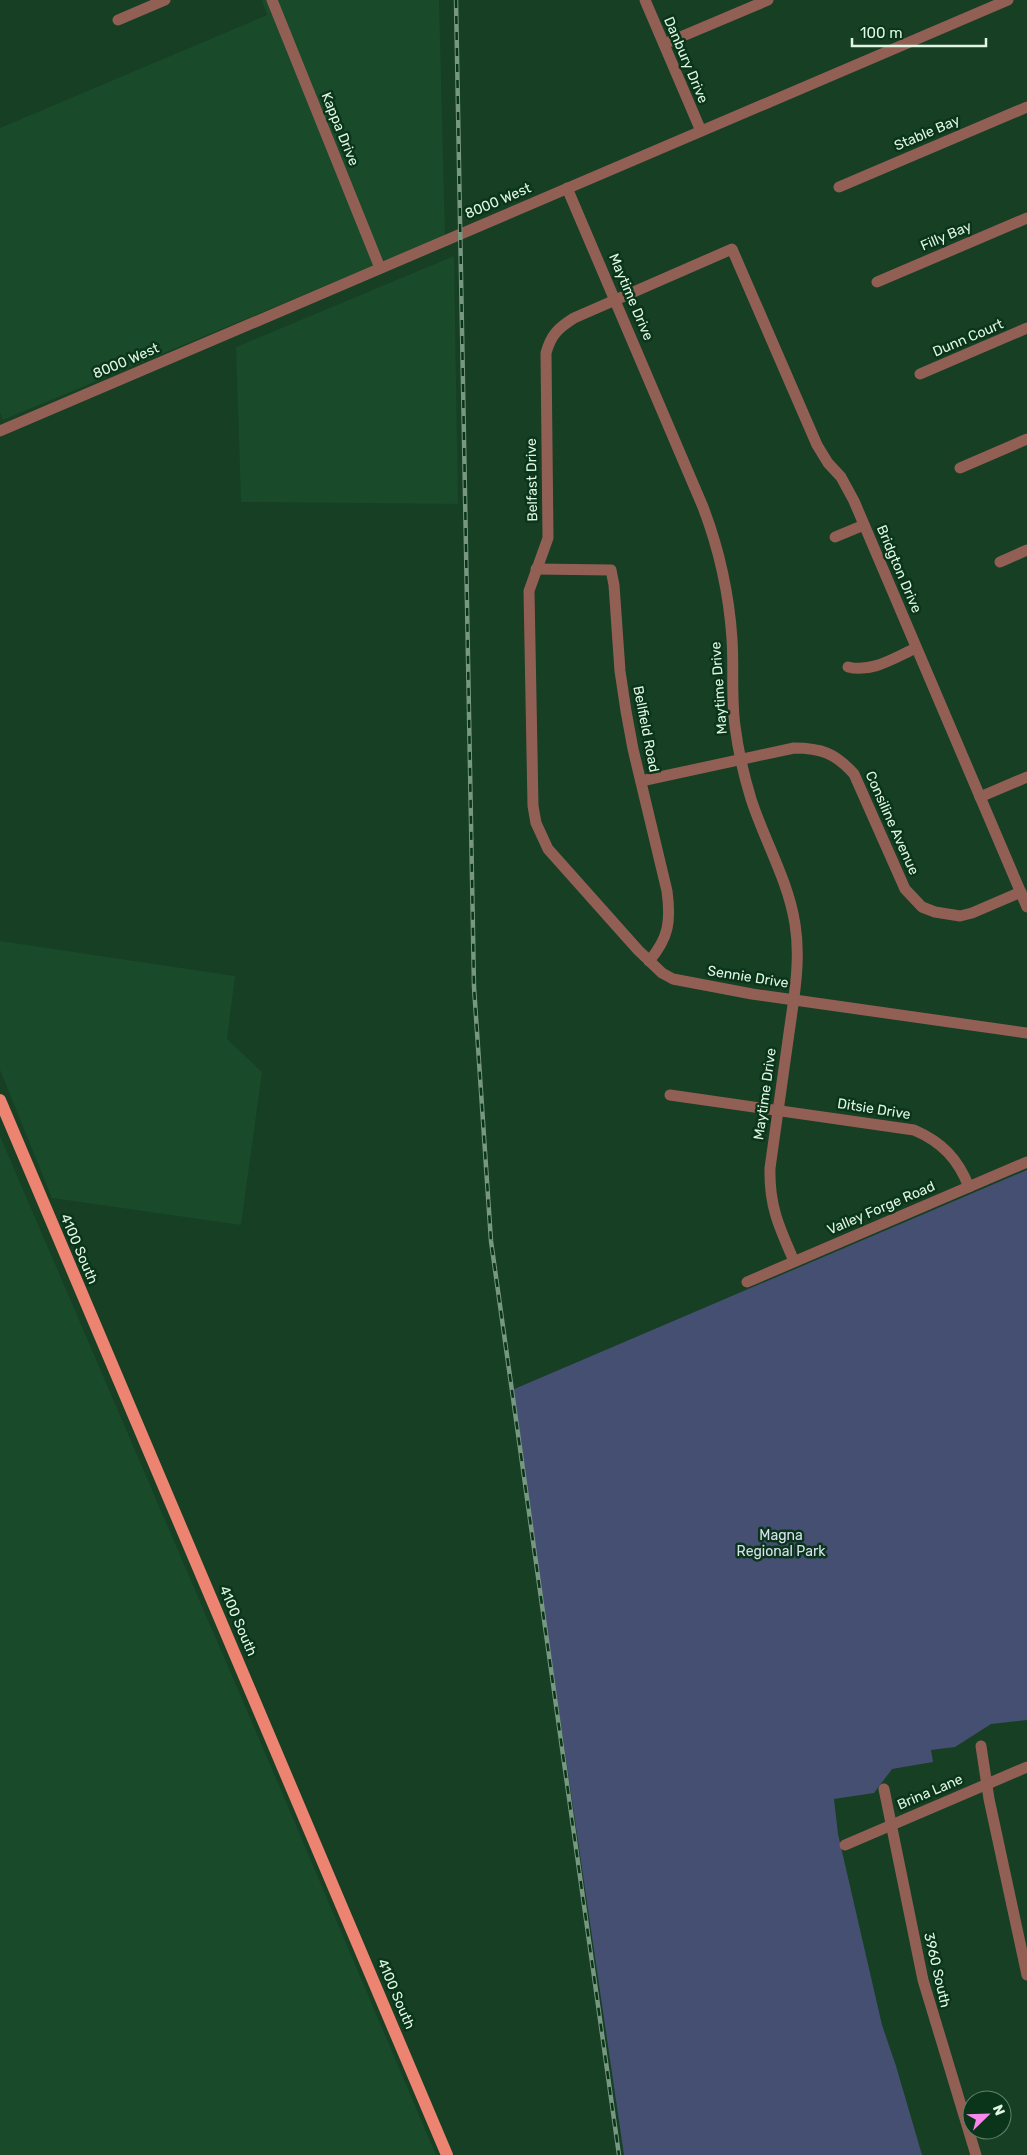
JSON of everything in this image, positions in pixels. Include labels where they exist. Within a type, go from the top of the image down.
[{"type":"main road","name":"4100 South","points":[[0,1100],[447,2155]]},
{"type":"street","points":[[118,20],[164,0]]},
{"type":"street","name":"Kappa Drive","points":[[272,0],[380,268]]},
{"type":"street","name":"Danbury Drive","points":[[645,0],[701,131]]},
{"type":"street","points":[[664,44],[768,0]]},
{"type":"street","name":"8000 West","points":[[0,431],[1008,0]]},
{"type":"street","name":"Stable Bay","points":[[839,186],[1027,107]]},
{"type":"street","name":"Maytime Drive","points":[[567,188],[703,507],[718,554],[729,605],[734,711],[741,759],[751,799],[780,871],[796,925],[797,960],[770,1168],[769,1191],[776,1218],[794,1261]]},
{"type":"street","name":"Filly Bay","points":[[877,282],[1027,218]]},
{"type":"street","name":"Belfast Drive","points":[[536,823],[533,806],[529,591],[548,538],[546,353],[551,338],[559,327],[574,318],[732,249]]},
{"type":"street","name":"Bridgton Drive","points":[[732,249],[817,445],[828,463],[841,476],[864,525],[1027,907]]},
{"type":"street","name":"Dunn Court","points":[[920,374],[1027,328]]},
{"type":"street","points":[[960,468],[1027,440]]},
{"type":"street","points":[[835,537],[864,525]]},
{"type":"street","points":[[1000,562],[1027,550]]},
{"type":"street","name":"Bellfield Road","points":[[536,569],[611,570],[614,585],[619,663],[626,710],[670,911],[668,930],[661,947],[650,961]]},
{"type":"street","points":[[848,667],[859,670],[871,668],[916,648]]},
{"type":"street","name":"Consiline Avenue","points":[[641,781],[794,748],[813,748],[831,754],[854,774],[905,889],[922,907],[947,916],[960,916],[972,913],[1021,892]]},
{"type":"street","points":[[980,797],[1027,777]]},
{"type":"street","name":"Sennie Drive","points":[[536,823],[548,849],[650,961],[662,973],[673,980],[1027,1033]]},
{"type":"street","name":"Ditsie Drive","points":[[670,1095],[914,1130],[943,1146],[954,1158],[969,1187]]},
{"type":"street","name":"Valley Forge Road","points":[[747,1282],[1027,1162]]},
{"type":"street","points":[[981,1746],[987,1784],[1027,1975]]},
{"type":"street","name":"Brina Lane","points":[[845,1845],[1027,1767]]},
{"type":"street","name":"3960 South","points":[[884,1789],[927,1998],[976,2155]]},
{"type":"shaded area","points":[[262,0],[439,0],[445,236],[3,420],[0,413],[0,128],[267,15]]},
{"type":"shaded area","points":[[454,256],[458,504],[241,502],[236,347]]},
{"type":"shaded area","points":[[0,941],[235,976],[227,1039],[262,1072],[241,1225],[52,1198],[0,1070]]},
{"type":"shaded area","points":[[0,1136],[278,1783],[436,2155],[0,2155]]},
{"type":"green space","name":"Magna Regional Park","points":[[1027,1170],[1027,1720],[991,1724],[955,1747],[931,1750],[933,1762],[892,1769],[874,1793],[834,1799],[838,1834],[882,2025],[922,2155],[624,2155],[512,1390]]},
{"type":"railway","points":[[456,0],[474,987],[491,1241],[619,2155]]}]
